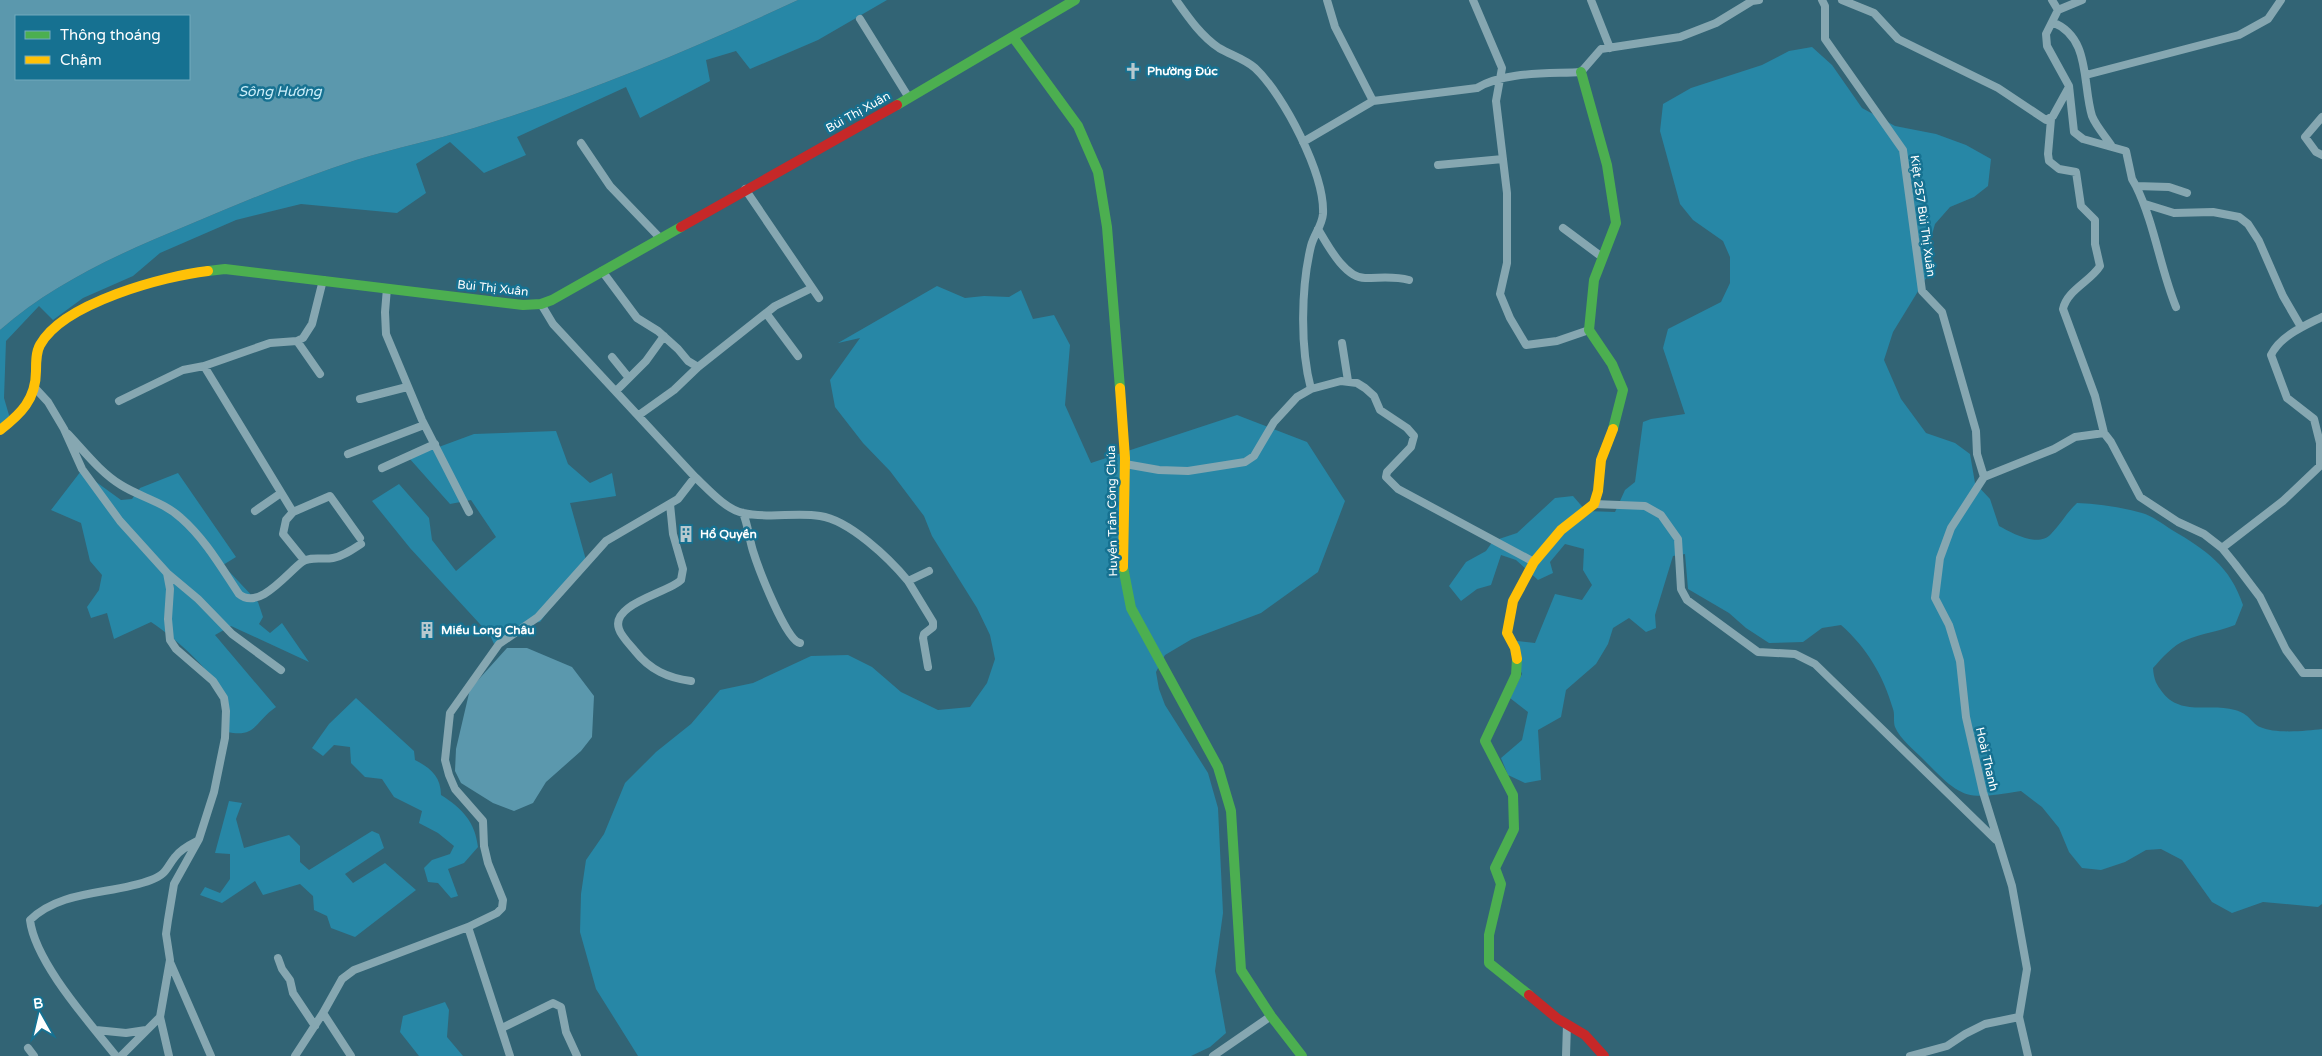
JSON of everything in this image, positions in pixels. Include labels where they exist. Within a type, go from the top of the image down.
[{"type":"street","name":"Bùi Thị Xuân","points":[[36,388],[35,361],[40,344],[49,332],[58,325],[109,298],[155,280],[190,272],[225,269],[523,305],[541,304],[908,98],[1075,0]]},
{"type":"street","points":[[1176,0],[1207,38],[1218,47],[1247,62],[1273,88],[1314,163],[1322,205],[1322,221],[1311,245],[1305,295],[1305,350],[1311,389]]},
{"type":"street","points":[[1327,0],[1335,28],[1373,101]]},
{"type":"street","points":[[1473,0],[1502,68],[1498,79],[1496,101],[1507,193],[1507,263],[1500,294],[1523,343],[1529,346],[1557,341],[1589,330]]},
{"type":"street","points":[[1591,0],[1610,48]]},
{"type":"street","points":[[1302,142],[1373,101],[1477,88],[1487,82],[1498,79],[1581,72],[1600,49],[1680,37],[1716,23],[1758,0]]},
{"type":"street","points":[[1842,0],[1874,13],[1898,39],[1998,88],[2044,119],[2051,119]]},
{"type":"street","points":[[2052,0],[2058,10]]},
{"type":"street","points":[[2082,0],[2058,10],[2046,34],[2048,46],[2069,86],[2074,132],[2083,139],[2111,145],[2126,151],[2132,180],[2145,204],[2169,290],[2176,307]]},
{"type":"street","points":[[2086,75],[2239,35],[2268,19],[2281,0]]},
{"type":"street","name":"Kiệt 257 Bùi Thị Xuân","points":[[1826,2],[1825,39],[1903,150],[1922,291],[1942,312],[1974,423],[1977,454],[1984,477]]},
{"type":"street","points":[[860,19],[908,98]]},
{"type":"street","points":[[2052,22],[2061,26],[2079,46],[2094,119],[2111,145]]},
{"type":"street","name":"Huyền Trân Công Chúa","points":[[1013,36],[1078,126],[1098,172],[1107,227],[1114,305],[1124,464],[1123,575],[1131,608],[1218,767],[1231,811],[1241,970],[1271,1016],[1302,1056]]},
{"type":"street","points":[[1581,72],[1607,165],[1616,217],[1615,229],[1594,280],[1589,330],[1612,364],[1623,390],[1616,422],[1601,460],[1598,491],[1594,504],[1561,530],[1534,562],[1513,601],[1507,633],[1515,648],[1518,663],[1516,675],[1484,741],[1513,795],[1514,812],[1514,828],[1495,868],[1500,884],[1489,934],[1489,963],[1567,1024],[1585,1035],[1604,1056]]},
{"type":"street","points":[[2069,86],[2051,119],[2048,154],[2050,162],[2059,169],[2076,172],[2082,206],[2095,220],[2095,244],[2100,266],[2083,281],[2066,302],[2063,309],[2095,396],[2104,433],[2111,442],[2140,497],[2178,522],[2204,534],[2222,548],[2260,597],[2286,650],[2303,673],[2322,673]]},
{"type":"street","points":[[2322,117],[2305,137],[2316,152],[2322,155]]},
{"type":"street","points":[[581,142],[615,191],[660,238]]},
{"type":"street","points":[[1438,165],[1503,159]]},
{"type":"street","points":[[2136,186],[2169,187],[2186,193]]},
{"type":"street","points":[[745,189],[819,298]]},
{"type":"street","points":[[2145,204],[2174,213],[2213,212],[2239,217],[2248,224],[2259,241],[2283,296],[2301,327]]},
{"type":"street","points":[[1563,228],[1602,257]]},
{"type":"street","points":[[1318,229],[1334,257],[1354,274],[1365,278],[1395,276],[1409,280]]},
{"type":"street","points":[[602,271],[637,318],[664,336],[688,361],[698,367]]},
{"type":"street","points":[[119,401],[172,374],[204,366],[270,343],[298,341],[308,332],[312,324],[323,280]]},
{"type":"street","points":[[387,288],[385,327],[407,387],[424,425],[469,512]]},
{"type":"street","points":[[639,415],[674,390],[698,367],[766,313],[812,288]]},
{"type":"street","points":[[541,304],[553,324],[695,477],[720,499],[742,513],[748,524],[754,552],[784,626],[791,638],[800,643]]},
{"type":"street","points":[[766,313],[798,356]]},
{"type":"street","points":[[2222,548],[2282,501],[2320,466],[2320,442],[2314,419],[2287,398],[2271,360],[2274,349],[2301,327],[2322,317]]},
{"type":"street","points":[[616,391],[646,361],[664,336]]},
{"type":"street","points":[[298,341],[320,374]]},
{"type":"street","points":[[1342,343],[1348,381]]},
{"type":"street","points":[[612,357],[629,378]]},
{"type":"street","points":[[204,366],[293,512]]},
{"type":"street","points":[[1124,464],[1159,470],[1188,470],[1245,462],[1255,454],[1274,422],[1297,397],[1311,389],[1329,383],[1348,381],[1370,391],[1380,410],[1408,428],[1414,436],[1412,447],[1387,472],[1388,479],[1398,488],[1534,562]]},
{"type":"street","points":[[360,399],[407,387]]},
{"type":"street","points":[[0,430],[24,408],[36,388],[48,402],[64,429],[82,469],[120,521],[168,573],[198,599],[232,634],[281,670]]},
{"type":"street","points":[[348,454],[424,425]]},
{"type":"street","points":[[64,429],[100,468],[119,484],[164,506],[181,518],[210,549],[244,599],[254,599],[264,593],[304,560],[332,559],[360,541],[330,496],[293,512],[286,520],[283,534],[304,560]]},
{"type":"street","points":[[1984,477],[2054,449],[2075,437],[2104,433]]},
{"type":"street","points":[[382,468],[435,444]]},
{"type":"street","points":[[295,1056],[342,979],[354,970],[468,927],[502,908],[503,900],[486,855],[483,821],[455,789],[445,760],[450,713],[499,644],[538,617],[606,541],[678,499],[695,477]]},
{"type":"street","name":"Hoài Thanh","points":[[1984,477],[1951,528],[1940,558],[1935,598],[1949,626],[1960,661],[1966,717],[1996,840],[2002,849],[2012,886],[2027,969],[2018,1017],[2028,1056]]},
{"type":"street","points":[[255,511],[281,493]]},
{"type":"street","points":[[670,504],[673,534],[683,569],[681,580],[674,586],[628,608],[620,616],[619,629],[636,653],[655,670],[677,679],[691,681]]},
{"type":"street","points":[[1594,504],[1645,506],[1661,516],[1678,539],[1682,589],[1687,600],[1758,652],[1795,654],[1815,664],[1996,840]]},
{"type":"street","points":[[742,513],[820,516],[836,521],[862,538],[908,580],[933,622],[933,627],[924,634],[923,638],[928,667]]},
{"type":"street","points":[[908,580],[929,571]]},
{"type":"street","points":[[168,573],[170,589],[168,619],[170,640],[176,649],[214,681],[224,698],[226,711],[220,768],[199,839],[174,884],[166,934],[170,960],[211,1056]]},
{"type":"street","points":[[116,1056],[51,969],[32,934],[30,920],[47,908],[84,895],[142,883],[160,876],[167,871],[176,856],[199,839]]},
{"type":"street","points":[[468,927],[510,1056]]},
{"type":"street","points":[[278,958],[282,969],[290,980],[293,993],[315,1026]]},
{"type":"street","points":[[169,1056],[160,1017],[170,960]]},
{"type":"street","points":[[502,1028],[552,1003],[557,1004],[561,1007],[566,1032],[577,1056]]},
{"type":"street","points":[[323,1013],[351,1056]]},
{"type":"street","points":[[1213,1056],[1271,1016]]},
{"type":"street","points":[[121,1056],[160,1017]]},
{"type":"street","points":[[1910,1056],[1948,1046],[1965,1034],[1985,1024],[2018,1017]]},
{"type":"street","points":[[1566,1056],[1567,1024]]},
{"type":"street","points":[[96,1030],[126,1032],[146,1030]]},
{"type":"street","points":[[28,1048],[34,1056]]},
{"type":"shaded area","points":[[798,0],[887,0],[818,40],[750,69],[736,51],[706,60],[710,81],[640,118],[626,87],[517,137],[526,155],[484,173],[450,142],[416,164],[426,193],[397,213],[301,204],[236,220],[160,253],[133,276],[83,298],[53,320],[39,306],[6,341],[4,398],[11,422],[0,430],[0,330],[44,297],[92,269],[167,234],[294,182],[356,160],[474,128],[557,101],[679,53]]},
{"type":"shaded area","points":[[1812,47],[1832,65],[1862,108],[1895,126],[1936,134],[1966,145],[1991,159],[1988,186],[1974,197],[1950,207],[1935,224],[1929,245],[1931,270],[1893,332],[1884,360],[1901,399],[1926,433],[1955,443],[1970,454],[1975,483],[1990,499],[1999,526],[2004,529],[2025,538],[2039,540],[2051,534],[2077,503],[2118,507],[2154,518],[2206,552],[2224,569],[2238,591],[2243,605],[2235,625],[2181,642],[2168,652],[2153,668],[2155,679],[2163,693],[2170,700],[2187,707],[2235,710],[2247,716],[2260,727],[2274,731],[2322,729],[2322,904],[2318,907],[2263,902],[2232,913],[2212,902],[2182,860],[2161,849],[2146,850],[2125,862],[2101,870],[2082,868],[2069,852],[2059,828],[2042,807],[2021,791],[1976,796],[1957,790],[1947,783],[1900,736],[1895,727],[1894,713],[1889,697],[1879,674],[1859,643],[1841,625],[1822,628],[1803,642],[1769,643],[1746,628],[1729,613],[1688,589],[1685,554],[1673,556],[1655,615],[1656,628],[1646,632],[1629,618],[1613,628],[1608,644],[1596,664],[1566,690],[1561,717],[1538,730],[1541,780],[1525,783],[1508,775],[1501,758],[1522,740],[1528,712],[1510,698],[1522,674],[1509,640],[1535,643],[1555,594],[1582,600],[1592,585],[1583,570],[1584,549],[1565,544],[1550,562],[1553,573],[1538,580],[1516,560],[1501,555],[1491,585],[1477,589],[1461,601],[1449,586],[1466,562],[1486,551],[1493,541],[1517,533],[1555,498],[1573,496],[1586,511],[1615,512],[1625,490],[1635,482],[1643,422],[1685,414],[1663,348],[1668,329],[1721,302],[1730,283],[1730,257],[1723,241],[1693,220],[1680,204],[1660,131],[1663,104],[1691,88],[1762,65],[1789,51]]},
{"type":"shaded area","points":[[937,286],[965,298],[984,296],[1009,297],[1021,290],[1033,319],[1054,315],[1070,345],[1065,405],[1091,463],[1237,415],[1307,442],[1345,501],[1318,572],[1261,613],[1192,639],[1165,655],[1156,672],[1159,689],[1165,705],[1208,773],[1218,808],[1223,913],[1215,971],[1226,1033],[1210,1047],[1191,1056],[638,1056],[596,989],[580,932],[581,894],[586,860],[604,834],[625,783],[656,752],[691,724],[720,690],[753,683],[811,656],[848,655],[872,667],[901,692],[938,710],[970,707],[987,683],[995,659],[990,635],[977,608],[932,536],[924,516],[890,471],[863,443],[835,407],[830,380],[860,338],[838,343]]},
{"type":"shaded area","points":[[556,431],[568,464],[590,483],[612,473],[616,496],[570,503],[586,560],[540,622],[532,623],[494,644],[490,635],[410,548],[372,501],[399,484],[429,518],[432,540],[456,571],[496,537],[471,500],[450,504],[409,458],[474,434]]},
{"type":"shaded area","points":[[81,471],[121,500],[132,499],[140,488],[178,473],[236,557],[223,565],[258,602],[263,617],[259,624],[270,633],[282,623],[309,662],[231,626],[215,635],[276,707],[250,731],[244,733],[227,732],[226,704],[213,679],[194,657],[172,637],[151,622],[114,639],[107,613],[91,618],[87,607],[99,590],[102,575],[90,561],[81,523],[51,510]]},
{"type":"shaded area","points":[[356,698],[414,751],[415,760],[426,766],[437,778],[441,795],[462,811],[471,823],[478,847],[464,863],[448,869],[458,896],[451,898],[438,883],[428,882],[424,868],[432,860],[450,854],[454,846],[438,833],[419,823],[422,811],[394,797],[382,779],[365,777],[351,763],[350,747],[334,745],[323,756],[312,748],[329,724]]},
{"type":"shaded area","points":[[229,801],[242,803],[236,819],[244,848],[289,835],[300,846],[300,862],[309,870],[372,831],[379,834],[384,848],[345,874],[353,883],[385,863],[416,890],[355,937],[331,928],[327,916],[314,910],[313,896],[300,884],[263,895],[255,881],[222,903],[200,895],[205,887],[220,893],[230,879],[230,854],[215,853]]},
{"type":"shaded area","points":[[445,1002],[449,1010],[447,1037],[463,1056],[419,1056],[400,1032],[403,1016]]},
{"type":"water","name":"Sông Hương","points":[[0,0],[798,0],[679,53],[557,101],[474,128],[356,160],[234,206],[117,256],[68,282],[22,312],[0,330]]},
{"type":"water","points":[[507,648],[527,648],[572,667],[594,696],[592,737],[581,751],[546,782],[533,803],[514,811],[493,803],[461,783],[455,771],[456,749],[470,689]]},
{"type":"traffic: fast","points":[[897,105],[1075,0]]},
{"type":"traffic: fast","points":[[1013,37],[1078,126],[1098,172],[1107,227],[1120,388]]},
{"type":"traffic: fast","points":[[1581,72],[1607,165],[1616,223],[1594,280],[1589,330],[1612,364],[1623,390],[1613,429]]},
{"type":"traffic: fast","points":[[208,271],[225,269],[523,305],[541,304],[552,300],[681,227]]},
{"type":"traffic: fast","points":[[1123,567],[1131,608],[1218,767],[1231,811],[1241,970],[1271,1016],[1302,1056]]},
{"type":"traffic: fast","points":[[1517,659],[1516,675],[1485,741],[1513,795],[1514,829],[1495,868],[1501,884],[1489,935],[1489,963],[1529,995]]},
{"type":"traffic: slow","points":[[0,430],[21,412],[30,398],[35,381],[36,361],[40,345],[52,330],[70,316],[116,294],[166,279],[208,271]]},
{"type":"traffic: slow","points":[[1120,388],[1125,458],[1123,567]]},
{"type":"traffic: slow","points":[[1517,659],[1515,648],[1507,633],[1513,601],[1534,562],[1561,530],[1594,504],[1598,491],[1601,460],[1613,429]]},
{"type":"traffic: jam","points":[[681,227],[897,105]]},
{"type":"traffic: jam","points":[[1529,995],[1558,1019],[1585,1035],[1604,1056]]},
{"type":"place","name":"Phường Đúc","points":[[1133,71]]},
{"type":"place","name":"Hổ Quyền","points":[[686,534]]},
{"type":"place","name":"Miếu Long Châu","points":[[427,630]]}]
